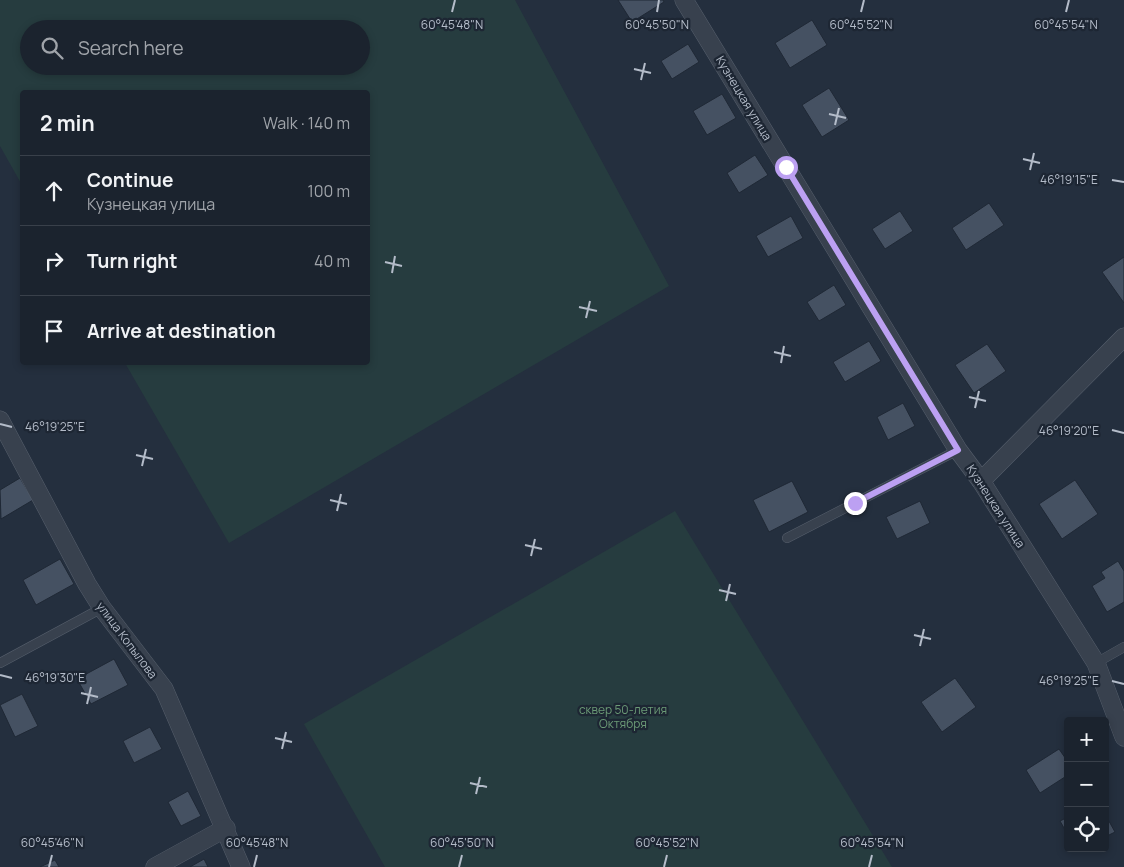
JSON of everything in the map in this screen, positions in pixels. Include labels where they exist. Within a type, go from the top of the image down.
[{"type":"street","name":"Кузнецкая улица","points":[[684,0],[958,450],[982,481],[1096,663],[1124,737]]},
{"type":"street","points":[[982,481],[1124,337]]},
{"type":"street","name":"улица Копылова","points":[[0,420],[86,584],[102,608],[164,688],[226,828],[241,867]]},
{"type":"street","points":[[155,867],[226,828]]},
{"type":"lane","points":[[787,538],[958,450]]},
{"type":"lane","points":[[0,663],[102,608]]},
{"type":"lane","points":[[1096,663],[1124,647]]},
{"type":"green space","points":[[0,0],[515,0],[669,286],[229,543],[126,365],[370,365],[370,90],[20,90],[20,181],[0,146]]},
{"type":"green space","name":"сквер 50-летия Октября","points":[[675,511],[892,867],[385,867],[304,724]]},
{"type":"building","points":[[618,0],[663,0],[664,2],[632,22]]},
{"type":"building","points":[[812,20],[827,45],[790,68],[775,43]]},
{"type":"building","points":[[688,44],[699,62],[672,79],[661,61]]},
{"type":"building","points":[[829,88],[849,120],[822,137],[802,105]]},
{"type":"building","points":[[722,94],[736,118],[707,135],[693,111]]},
{"type":"building","points":[[755,155],[768,175],[739,193],[727,173]]},
{"type":"building","points":[[989,203],[1004,225],[966,250],[952,228]]},
{"type":"building","points":[[900,211],[913,231],[885,249],[872,229]]},
{"type":"building","points":[[791,216],[803,238],[768,257],[756,236]]},
{"type":"building","points":[[1124,257],[1124,303],[1102,272]]},
{"type":"building","points":[[834,285],[846,305],[819,321],[807,302]]},
{"type":"building","points":[[869,341],[881,361],[845,382],[833,362]]},
{"type":"building","points":[[987,344],[1006,371],[974,393],[955,365]]},
{"type":"building","points":[[903,403],[915,426],[888,440],[877,417]]},
{"type":"building","points":[[20,478],[33,500],[1,519],[0,490]]},
{"type":"building","points":[[1075,480],[1098,514],[1062,539],[1039,504]]},
{"type":"building","points":[[792,481],[808,512],[769,532],[753,500]]},
{"type":"building","points":[[920,501],[930,523],[897,539],[886,517]]},
{"type":"building","points":[[60,559],[74,584],[36,605],[23,580]]},
{"type":"building","points":[[1118,561],[1124,571],[1124,602],[1107,612],[1092,586],[1105,578],[1101,572]]},
{"type":"building","points":[[114,659],[128,685],[91,704],[77,679]]},
{"type":"building","points":[[955,678],[976,707],[942,732],[921,702]]},
{"type":"building","points":[[22,694],[38,726],[15,737],[0,705]]},
{"type":"building","points":[[150,727],[162,749],[134,763],[123,741]]},
{"type":"building","points":[[1059,749],[1064,756],[1064,778],[1040,793],[1026,770]]},
{"type":"building","points":[[188,791],[201,816],[181,826],[168,802]]},
{"type":"building","points":[[1064,819],[1064,828],[1060,821]]},
{"type":"building","points":[[1109,821],[1115,832],[1109,835]]},
{"type":"building","points":[[204,859],[208,867],[190,867]]},
{"type":"building","points":[[55,860],[59,867],[40,867]]},
{"type":"route","points":[[786,167],[958,450],[855,503]]}]
